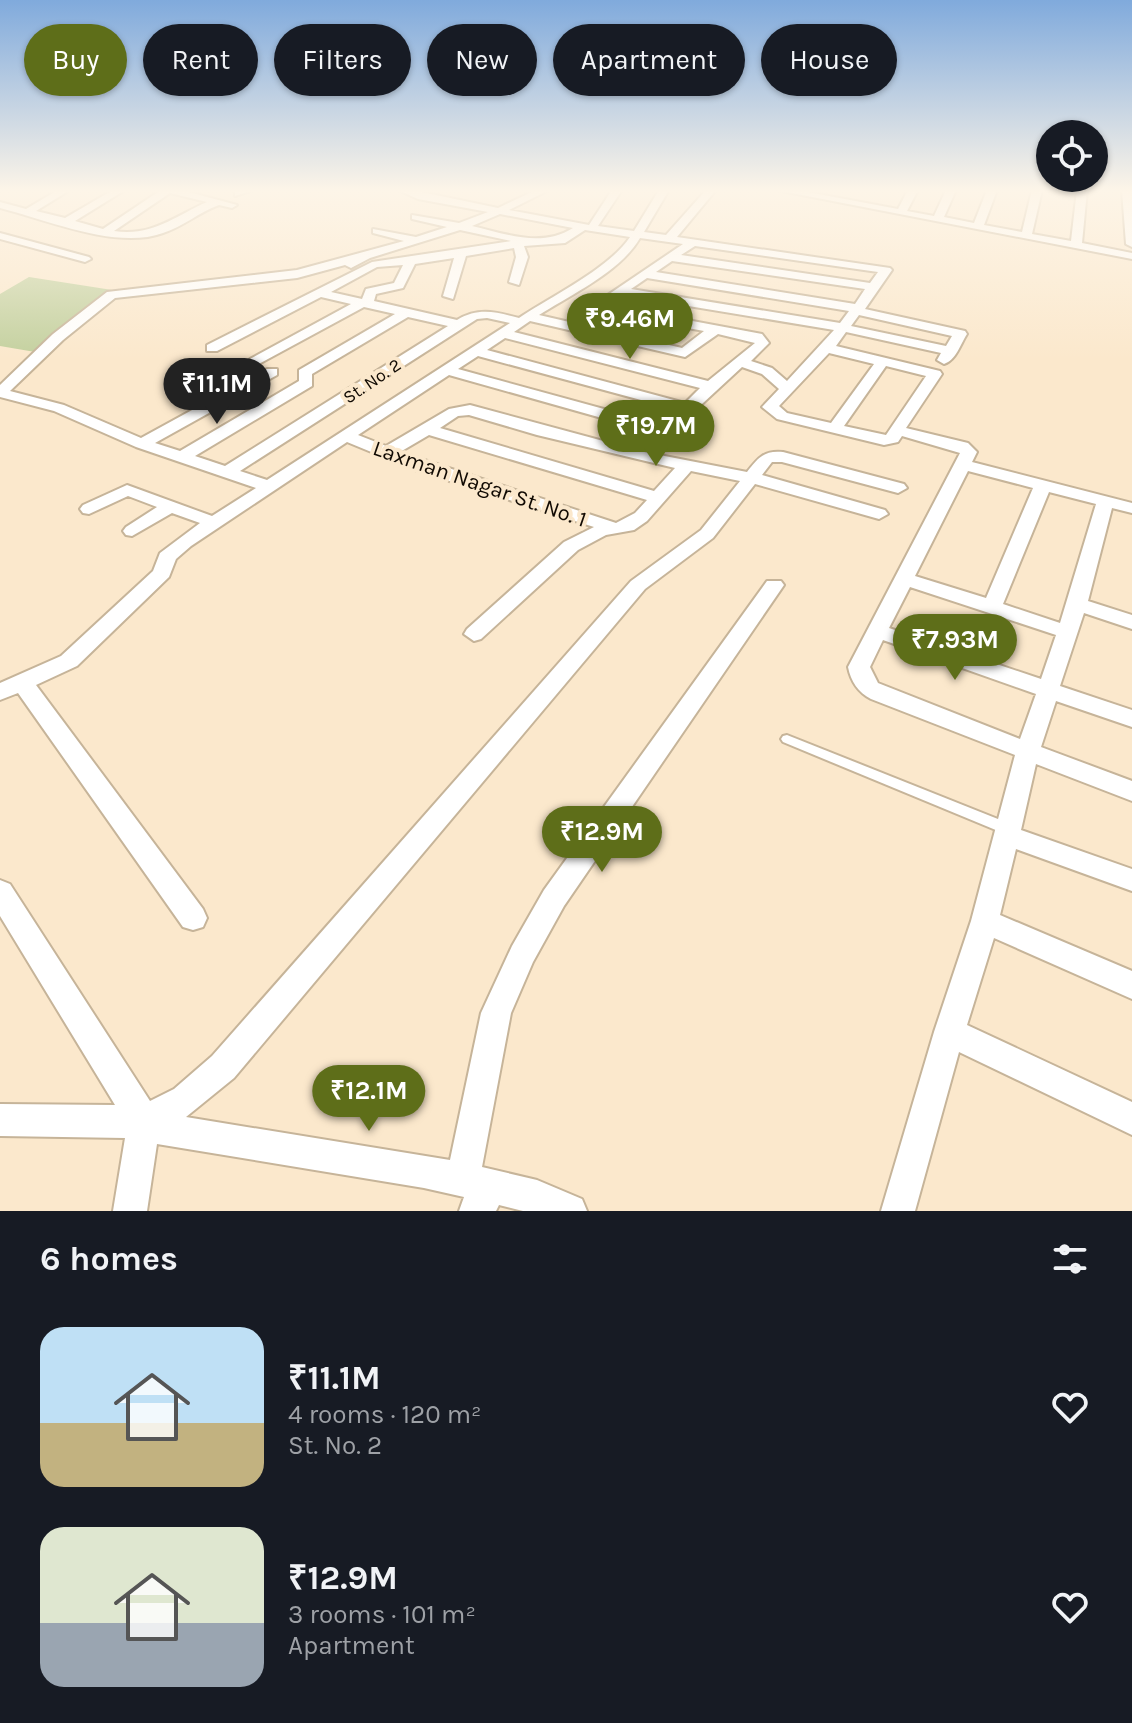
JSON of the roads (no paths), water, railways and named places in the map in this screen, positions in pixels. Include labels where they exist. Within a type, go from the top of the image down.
[{"type":"street","points":[[39,247],[85,259]]},
{"type":"street","points":[[212,348],[320,293],[396,247]]},
{"type":"street","points":[[441,247],[467,254]]},
{"type":"street","points":[[268,486],[142,444],[59,408],[0,393],[58,337],[111,295],[279,276],[325,267],[410,262],[505,247]]},
{"type":"street","points":[[515,282],[523,247]]},
{"type":"street","points":[[193,918],[12,688],[69,661],[88,645],[162,573],[173,550],[603,268],[630,247]]},
{"type":"street","points":[[446,370],[630,422],[655,428],[671,425],[710,386],[759,347],[761,340],[596,307],[686,247]]},
{"type":"street","points":[[645,274],[858,310],[954,331],[960,337],[889,440],[772,412],[770,407],[844,328],[858,310],[875,287],[886,270],[724,247]]},
{"type":"street","points":[[1084,247],[1132,256]]},
{"type":"street","points":[[449,296],[467,254]]},
{"type":"street","points":[[669,257],[875,287]]},
{"type":"street","points":[[255,362],[365,303],[370,292],[399,285],[410,262]]},
{"type":"street","points":[[687,303],[709,286]]},
{"type":"street","points":[[620,291],[844,328],[951,351]]},
{"type":"street","points":[[320,293],[458,324]]},
{"type":"street","points":[[181,458],[307,383],[304,373],[405,313]]},
{"type":"street","name":"St. No. 2","points":[[228,472],[458,324],[483,313],[685,353],[714,330]]},
{"type":"street","points":[[502,333],[710,386]]},
{"type":"street","points":[[826,348],[935,374]]},
{"type":"street","points":[[475,351],[687,408]]},
{"type":"street","points":[[835,428],[883,361]]},
{"type":"street","points":[[740,362],[767,371],[787,389]]},
{"type":"street","points":[[142,444],[272,372]]},
{"type":"street","points":[[387,453],[454,412],[470,410],[543,432],[686,466],[752,478],[879,514]]},
{"type":"street","points":[[427,429],[658,498]]},
{"type":"street","points":[[897,430],[967,449],[969,456],[859,667],[860,679],[868,688],[1027,753],[1132,791]]},
{"type":"street","name":"Laxman Nagar St. No. 1","points":[[346,436],[499,493],[614,528]]},
{"type":"street","points":[[144,1122],[185,1100],[223,1067],[638,585],[707,534],[772,456],[898,488]]},
{"type":"street","points":[[965,465],[1132,508]]},
{"type":"street","points":[[474,634],[571,546],[614,528],[628,526],[641,517],[686,466]]},
{"type":"street","points":[[992,607],[1043,485]]},
{"type":"street","points":[[89,509],[127,490],[213,522]]},
{"type":"street","points":[[898,1211],[949,1032],[985,921],[1027,753],[1077,604],[1105,502]]},
{"type":"street","points":[[132,531],[171,506]]},
{"type":"street","points":[[903,578],[1067,632]]},
{"type":"street","points":[[476,1192],[483,1067],[496,1013],[522,955],[554,898],[774,585]]},
{"type":"street","points":[[1077,604],[1132,622]]},
{"type":"street","points":[[878,631],[1132,719]]},
{"type":"street","points":[[1009,833],[1132,880]]},
{"type":"street","points":[[0,892],[144,1122],[130,1211]]},
{"type":"street","points":[[985,921],[1132,985]]},
{"type":"street","points":[[949,1032],[1132,1119]]},
{"type":"street","points":[[0,1120],[144,1122],[164,1130],[476,1192],[537,1197],[570,1211]]},
{"type":"lane","points":[[787,739],[1009,833]]}]
